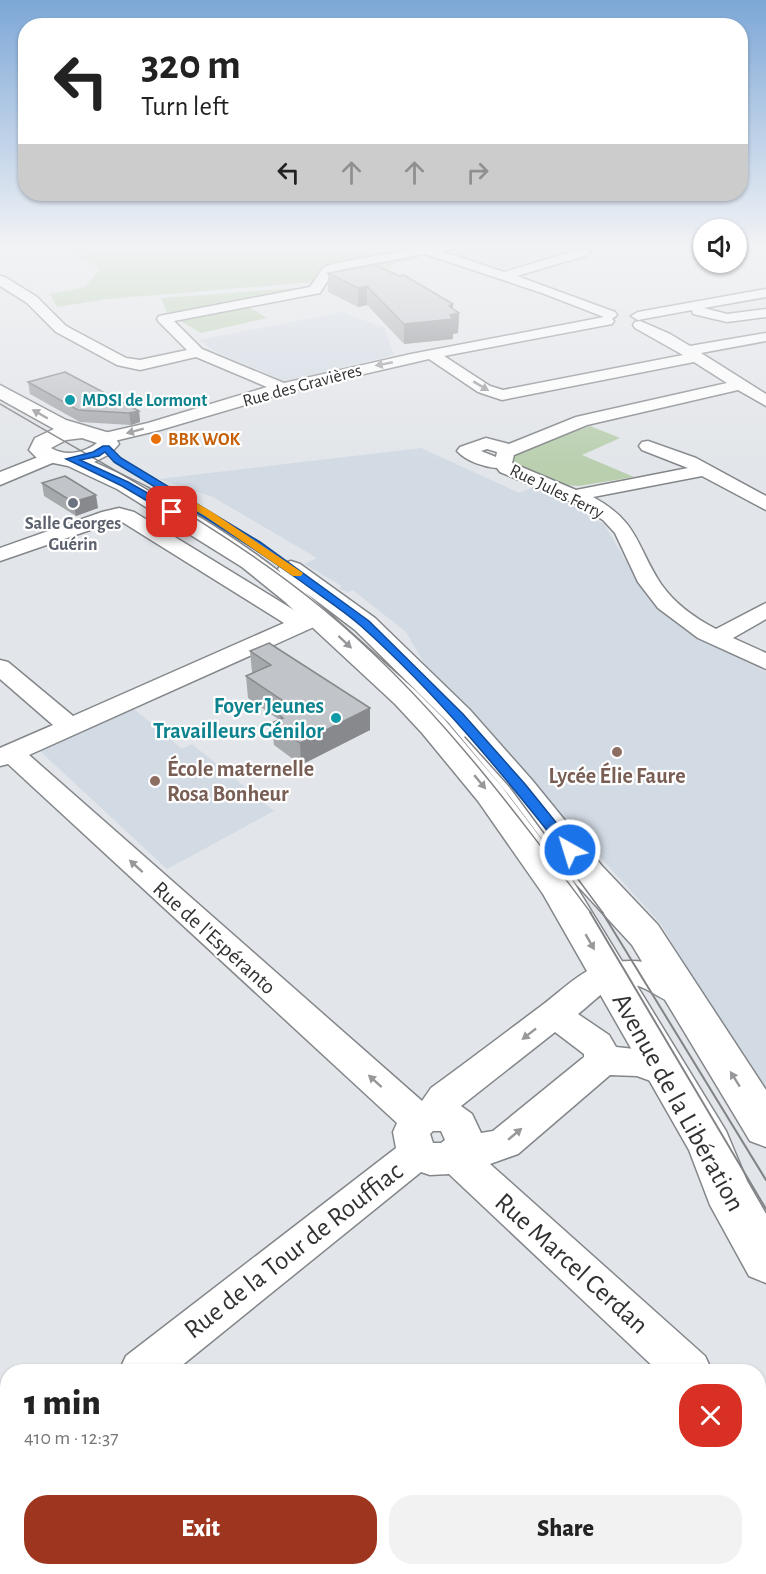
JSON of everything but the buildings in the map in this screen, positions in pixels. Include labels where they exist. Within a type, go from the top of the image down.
[{"type":"street","points":[[50,317],[61,328],[122,362],[140,365],[197,352]]},
{"type":"street","points":[[172,317],[164,319],[197,352],[282,388]]},
{"type":"street","points":[[613,317],[665,337],[766,401]]},
{"type":"street","name":"Rue des Gravières","points":[[0,479],[69,444],[146,428],[282,388],[432,355],[643,317]]},
{"type":"street","points":[[432,355],[484,389],[502,395],[766,337]]},
{"type":"street","name":"Rue Jules Ferry","points":[[739,385],[582,421],[506,457],[506,468],[602,510],[617,523],[654,590],[669,608],[716,638],[766,662]]},
{"type":"street","name":"Avenue de la Libération","points":[[0,391],[59,424],[69,444],[125,484],[188,521],[250,562],[293,595],[309,621],[420,712],[490,794],[558,886],[710,1145],[727,1190],[766,1260]]},
{"type":"street","name":"Avenue de la Libération","points":[[69,444],[126,466],[209,514],[272,555],[365,624],[459,716],[520,787],[589,875],[645,935],[766,1128]]},
{"type":"street","points":[[648,446],[706,470],[766,504]]},
{"type":"street","points":[[572,496],[706,470]]},
{"type":"street","points":[[0,555],[119,514],[127,516],[309,621]]},
{"type":"street","points":[[716,638],[766,610]]},
{"type":"street","points":[[6,755],[309,621]]},
{"type":"street","points":[[0,667],[70,726]]},
{"type":"street","name":"Rue de l'Espéranto","points":[[6,755],[437,1138]]},
{"type":"street","name":"Avenue de la Libération","points":[[610,976],[640,972],[652,974],[684,997]]},
{"type":"street","name":"Rue de la Tour de Rouffiac","points":[[150,1364],[437,1138],[444,1100],[594,983],[610,976]]},
{"type":"street","points":[[554,1014],[597,1045],[602,1052],[601,1062]]},
{"type":"street","points":[[437,1138],[486,1149],[505,1143],[601,1062],[620,1059],[634,1060],[670,1074]]},
{"type":"street","name":"Rue Marcel Cerdan","points":[[437,1138],[682,1364]]},
{"type":"shaded area","points":[[314,317],[357,317],[385,328],[394,355],[284,381],[214,351],[199,340]]},
{"type":"shaded area","name":"Lycée Élie Faure","points":[[421,448],[519,493],[532,488],[566,502],[604,524],[644,592],[665,614],[694,635],[766,672],[766,1095],[660,923],[424,663],[406,632],[353,590],[347,592],[339,588],[342,586],[304,564],[317,558],[213,497],[159,479]]},
{"type":"shaded area","name":"École maternelle Rosa Bonheur","points":[[134,709],[182,749],[192,744],[274,811],[167,869],[40,751]]},
{"type":"green space","points":[[185,317],[267,318],[201,333],[177,319]]},
{"type":"green space","points":[[590,426],[620,438],[582,455],[634,477],[579,486],[565,485],[519,470],[508,461],[513,453]]},
{"type":"tram line","points":[[0,404],[206,525],[246,551],[322,608],[398,677],[466,752],[591,913]]},
{"type":"tram line","points":[[465,737],[510,787],[603,913]]},
{"type":"tram line","points":[[590,912],[766,1209]]},
{"type":"tram line","points":[[602,912],[766,1180]]},
{"type":"slow traffic","points":[[167,490],[209,514],[297,573]]},
{"type":"place","name":"MDSI de Lormont","points":[[70,400]]},
{"type":"place","name":"BBK WOK","points":[[156,439]]},
{"type":"place","name":"Salle Georges Guérin","points":[[73,503]]},
{"type":"place","name":"Foyer Jeunes Travailleurs Génilor","points":[[336,718]]},
{"type":"place","name":"Lycée Élie Faure","points":[[617,752]]},
{"type":"place","name":"École maternelle Rosa Bonheur","points":[[155,781]]},
{"type":"route","points":[[172,512],[125,484],[70,459],[87,457],[106,448],[117,460],[256,544],[344,607],[365,624],[459,716],[570,850]]}]
